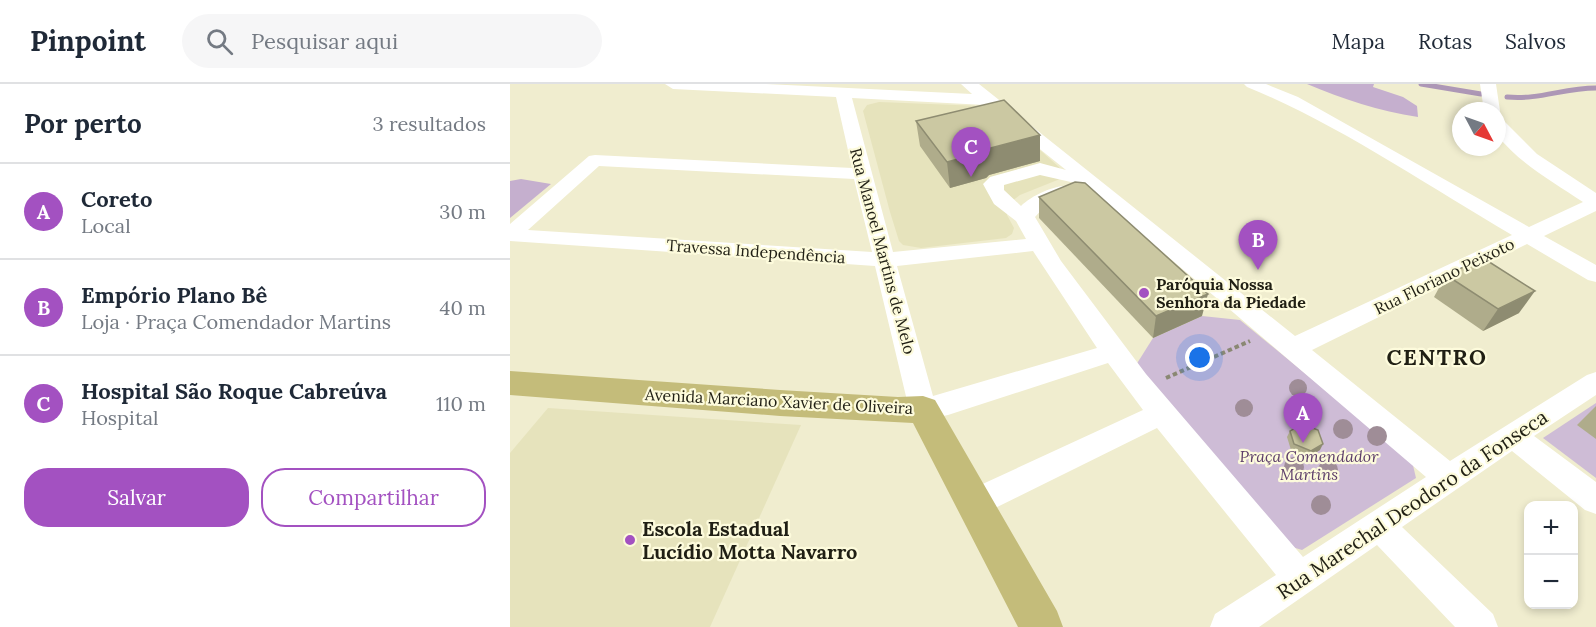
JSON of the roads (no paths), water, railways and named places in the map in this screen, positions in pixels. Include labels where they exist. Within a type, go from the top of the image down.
[{"type":"main road","name":"Avenida Marciano Xavier de Oliveira","points":[[510,383],[792,404],[898,410],[923,409]]},
{"type":"main road","points":[[923,409],[1041,627]]},
{"type":"street","points":[[673,84],[989,100]]},
{"type":"street","points":[[936,97],[952,84]]},
{"type":"street","points":[[969,84],[1094,183],[1450,479]]},
{"type":"street","points":[[1252,84],[1325,118],[1596,275]]},
{"type":"street","points":[[1488,84],[1491,102]]},
{"type":"street","name":"Rua Manoel Martins de Melo","points":[[843,94],[861,174],[886,260],[923,409]]},
{"type":"street","points":[[1506,134],[1517,147],[1596,202]]},
{"type":"street","points":[[510,235],[595,160],[861,174]]},
{"type":"street","points":[[1094,183],[1040,169],[993,184],[994,190],[1002,201],[1025,217],[1037,244],[1141,389],[1300,579]]},
{"type":"street","points":[[1025,217],[1034,204],[1094,183]]},
{"type":"street","name":"Rua Floriano Peixoto","points":[[1282,340],[1528,236],[1596,202]]},
{"type":"street","name":"Travessa Independência","points":[[510,235],[886,260],[1037,244]]},
{"type":"street","name":"Avenida Marciano Xavier de Oliveira","points":[[923,409],[948,404],[1113,352]]},
{"type":"street","name":"Rua Marechal Deodoro da Fonseca","points":[[1228,627],[1512,435],[1596,382]]},
{"type":"street","points":[[974,503],[1162,413]]},
{"type":"street","points":[[1512,435],[1596,500]]},
{"type":"street","points":[[1380,526],[1480,627]]},
{"type":"waterway","points":[[1421,84],[1481,94]]},
{"type":"waterway","points":[[1507,97],[1530,97],[1596,88]]},
{"type":"place","name":"Hospital São Roque Cabreúva","points":[[971,177]]},
{"type":"place","name":"Empório Plano Bê","points":[[1258,270]]},
{"type":"place","name":"Paróquia Nossa Senhora da Piedade","points":[[1144,293]]},
{"type":"place","name":"Coreto","points":[[1303,443]]},
{"type":"place","name":"Escola Estadual Lucídio Motta Navarro","points":[[630,540]]},
{"type":"district","name":"CENTRO","points":[[1437,357]]},
{"type":"park label","name":"Praça Comendador Martins","points":[[1309,465]]}]
